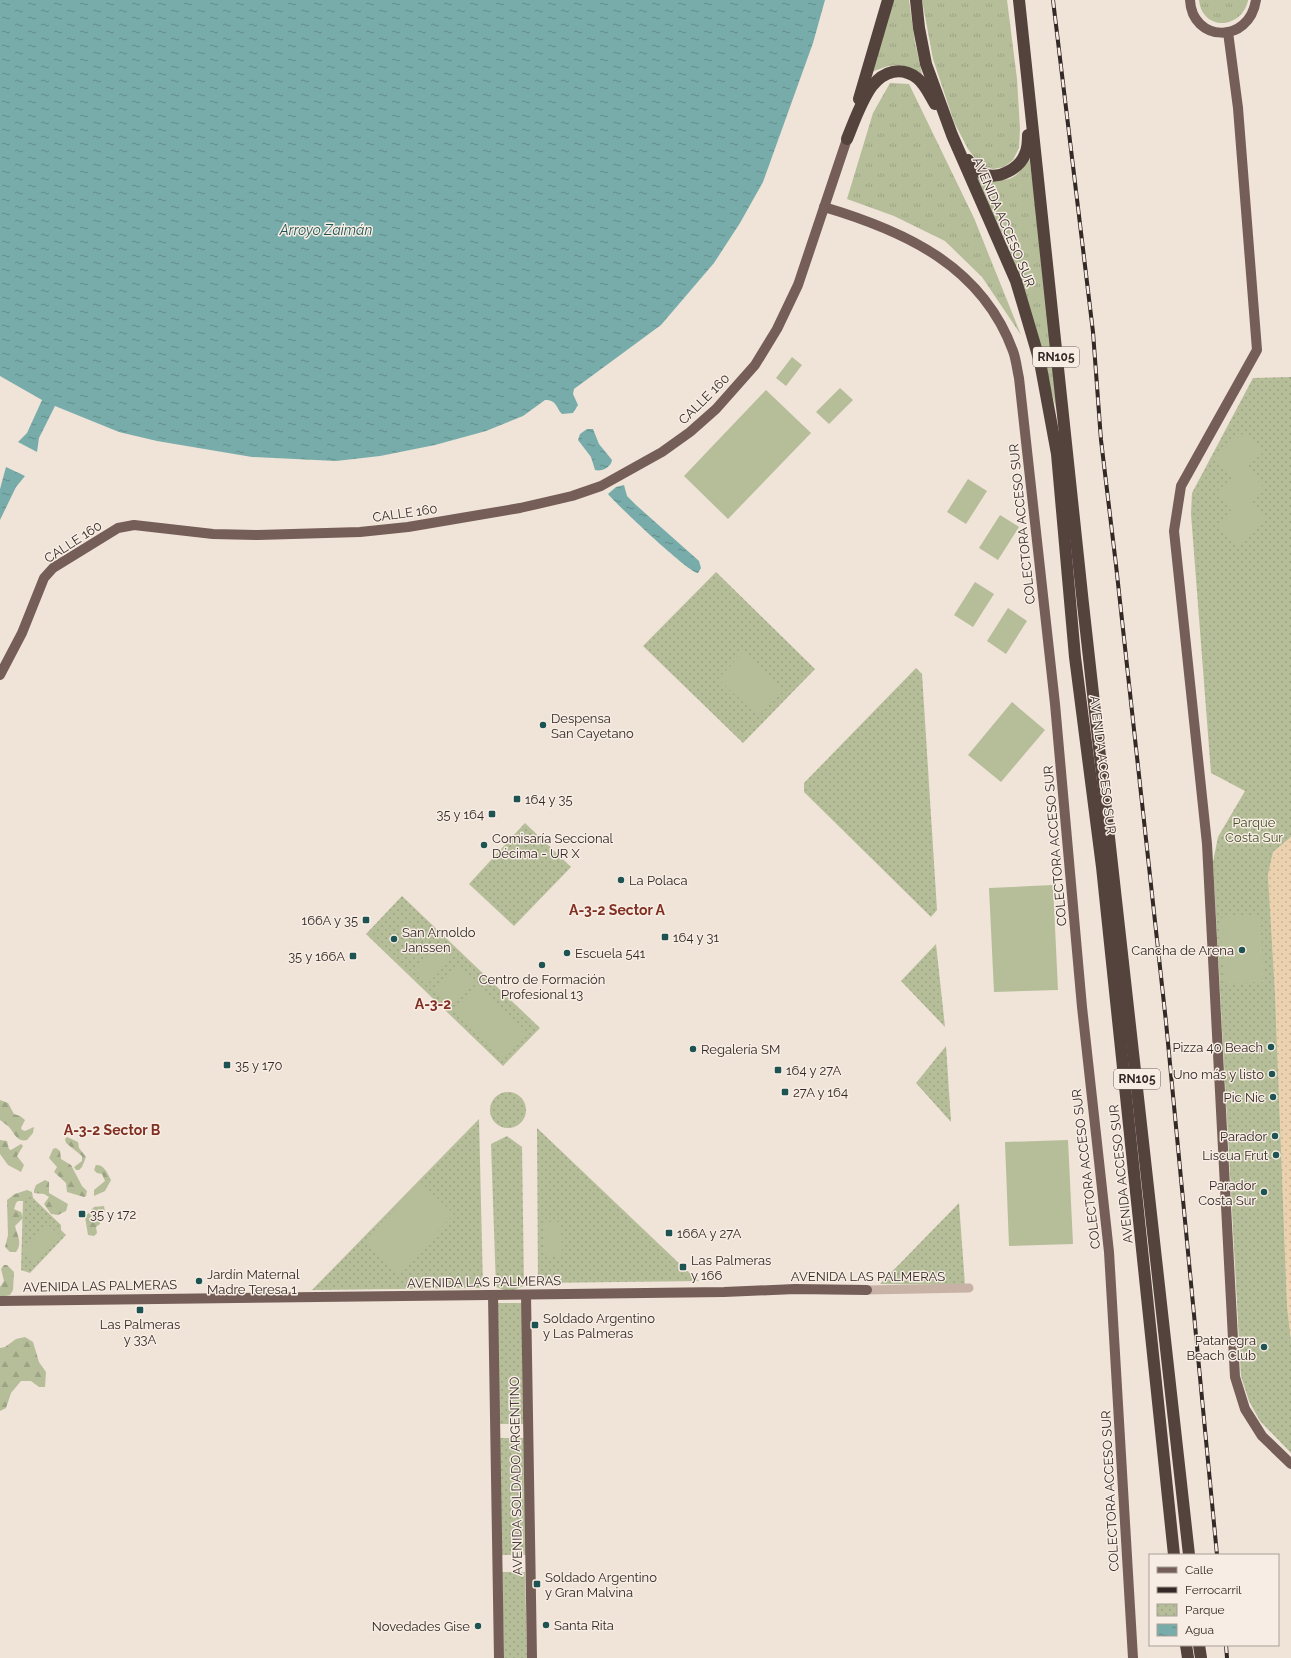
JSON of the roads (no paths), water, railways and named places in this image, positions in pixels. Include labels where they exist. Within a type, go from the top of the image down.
[{"type":"highway","points":[[846,139],[888,0]]},
{"type":"highway","name":"AVENIDA ACCESO SUR","points":[[916,0],[919,28],[926,64],[955,141],[1016,281],[1040,362],[1057,454],[1075,657],[1102,867],[1174,1554]]},
{"type":"highway","points":[[1012,0],[1028,146]]},
{"type":"highway","name":"AVENIDA ACCESO SUR","points":[[1018,0],[1189,1554]]},
{"type":"highway","points":[[846,139],[872,86],[884,74],[894,71],[905,72],[918,79],[929,94],[955,141],[978,171],[985,175],[995,176],[1004,173],[1020,163],[1025,155],[1028,146],[1030,110]]},
{"type":"highway","points":[[1179,1646],[1179,1658]]},
{"type":"highway","points":[[1186,1646],[1188,1658]]},
{"type":"highway","points":[[1199,1646],[1200,1658]]},
{"type":"main road","points":[[1190,0],[1194,15],[1200,23],[1208,29],[1218,32],[1228,32],[1239,28],[1248,21],[1254,12],[1256,0]]},
{"type":"main road","points":[[1228,32],[1238,108],[1257,350],[1181,486],[1174,530],[1207,844],[1235,1377],[1245,1409],[1262,1436],[1291,1464]]},
{"type":"main road","points":[[824,207],[846,139]]},
{"type":"main road","name":"CALLE 160","points":[[0,675],[22,633],[44,578],[53,568],[118,528],[134,525],[213,534],[258,535],[360,532],[408,527],[520,508],[572,496],[613,480],[662,452],[690,432],[716,409],[763,352],[789,307],[798,285],[824,207]]},
{"type":"main road","name":"COLECTORA ACCESO SUR","points":[[824,207],[890,229],[922,245],[967,280],[988,305],[1002,327],[1014,352],[1019,378],[1055,704],[1083,1023],[1109,1252],[1133,1658]]},
{"type":"main road","name":"AVENIDA LAS PALMERAS","points":[[0,1301],[724,1292],[795,1289],[867,1290]]},
{"type":"main road","name":"AVENIDA SOLDADO ARGENTINO","points":[[526,1294],[532,1658]]},
{"type":"main road","name":"AVENIDA SOLDADO ARGENTINO","points":[[493,1295],[499,1658]]},
{"type":"street","name":"AVENIDA LAS PALMERAS","points":[[867,1290],[969,1288]]},
{"type":"water","name":"Arroyo Zaimán","points":[[0,0],[825,0],[813,43],[763,182],[740,223],[714,263],[661,325],[574,389],[573,394],[578,405],[573,413],[562,414],[552,401],[545,400],[523,416],[486,431],[435,445],[380,456],[336,461],[252,457],[157,441],[119,432],[55,406],[39,438],[37,452],[18,442],[27,433],[42,400],[0,376]]},
{"type":"water","points":[[587,429],[593,429],[599,444],[612,460],[610,465],[603,470],[595,470],[591,457],[578,440],[580,434]]},
{"type":"water","points":[[6,467],[25,476],[16,487],[0,520],[0,489]]},
{"type":"water","points":[[624,485],[627,496],[699,561],[701,568],[698,573],[668,551],[608,494],[616,487]]},
{"type":"railway","points":[[1053,0],[1093,332],[1101,440],[1166,1022],[1217,1554]]},
{"type":"railway","points":[[1226,1646],[1227,1658]]},
{"type":"place","name":"Despensa San Cayetano","points":[[543,725]]},
{"type":"place","name":"164 y 35","points":[[517,799]]},
{"type":"place","name":"35 y 164","points":[[492,814]]},
{"type":"place","name":"Comisaría Seccional Décima - UR X","points":[[484,845]]},
{"type":"place","name":"La Polaca","points":[[621,880]]},
{"type":"place","name":"166A y 35","points":[[366,920]]},
{"type":"place","name":"164 y 31","points":[[665,937]]},
{"type":"place","name":"San Arnoldo Janssen","points":[[394,939]]},
{"type":"place","name":"Cancha de Arena","points":[[1242,950]]},
{"type":"place","name":"Escuela 541","points":[[567,953]]},
{"type":"place","name":"35 y 166A","points":[[353,956]]},
{"type":"place","name":"Centro de Formación Profesional 13","points":[[542,965]]},
{"type":"place","name":"Pizza 40 Beach","points":[[1271,1047]]},
{"type":"place","name":"Regalería SM","points":[[693,1049]]},
{"type":"place","name":"35 y 170","points":[[227,1065]]},
{"type":"place","name":"164 y 27A","points":[[778,1070]]},
{"type":"place","name":"Uno más y listo","points":[[1272,1074]]},
{"type":"place","name":"27A y 164","points":[[785,1092]]},
{"type":"place","name":"Pic Nic","points":[[1273,1097]]},
{"type":"place","name":"Parador","points":[[1275,1136]]},
{"type":"place","name":"Liscua Frut","points":[[1276,1155]]},
{"type":"place","name":"Parador Costa Sur","points":[[1264,1192]]},
{"type":"place","name":"35 y 172","points":[[82,1214]]},
{"type":"place","name":"166A y 27A","points":[[669,1233]]},
{"type":"place","name":"Las Palmeras y 166","points":[[683,1267]]},
{"type":"place","name":"Jardín Maternal Madre Teresa 1","points":[[199,1281]]},
{"type":"place","name":"Las Palmeras y 33A","points":[[140,1310]]},
{"type":"place","name":"Soldado Argentino y Las Palmeras","points":[[535,1325]]},
{"type":"place","name":"Patanegra Beach Club","points":[[1264,1347]]},
{"type":"place","name":"Soldado Argentino y Gran Malvina","points":[[537,1584]]},
{"type":"place","name":"Santa Rita","points":[[546,1625]]},
{"type":"place","name":"Novedades Gise","points":[[478,1626]]},
{"type":"district","name":"A-3-2 Sector A","points":[[617,910]]},
{"type":"district","name":"A-3-2","points":[[433,1004]]},
{"type":"district","name":"A-3-2 Sector B","points":[[112,1130]]},
{"type":"park label","name":"Parque Costa Sur","points":[[1254,830]]}]
